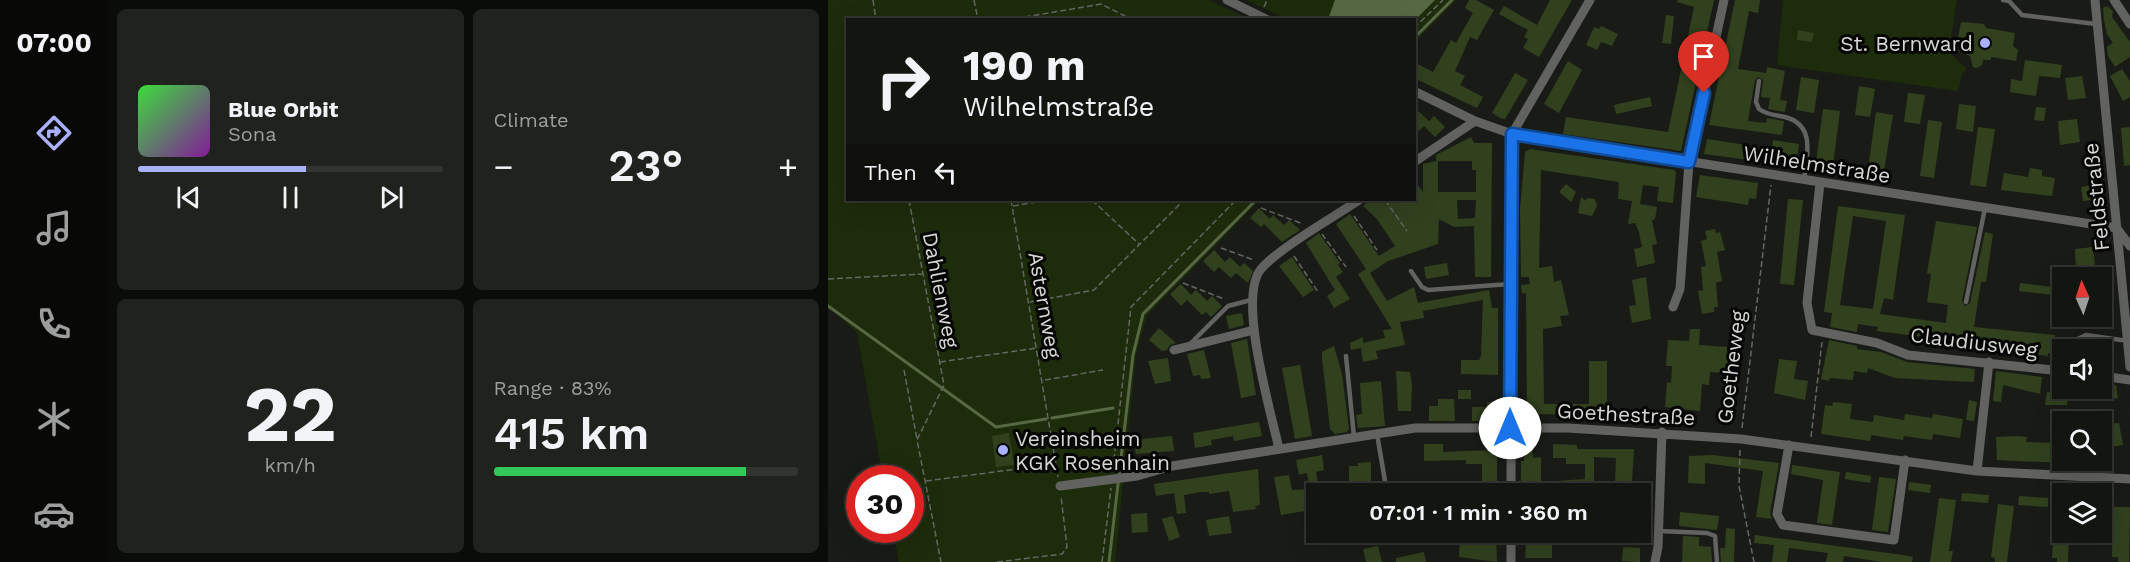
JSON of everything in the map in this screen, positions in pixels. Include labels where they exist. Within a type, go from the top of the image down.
[{"type":"street","points":[[1511,483],[1512,134],[1590,0]]},
{"type":"street","points":[[1673,307],[1680,290],[1689,162],[1724,0]]},
{"type":"street","name":"Feldstraße","points":[[2095,0],[2130,367]]},
{"type":"street","points":[[2114,0],[2130,24]]},
{"type":"street","points":[[1231,1],[1264,18]]},
{"type":"street","name":"Wilhelmstraße","points":[[1416,92],[1475,121],[1512,134],[2117,228]]},
{"type":"street","points":[[1416,161],[1475,121]]},
{"type":"street","points":[[1812,330],[1807,303],[1820,183]]},
{"type":"street","points":[[1279,449],[1254,330],[1251,292],[1260,270],[1357,201]]},
{"type":"street","points":[[2117,228],[2130,246]]},
{"type":"street","points":[[1174,350],[1254,330]]},
{"type":"street","name":"Claudiusweg","points":[[1812,330],[1877,343],[1908,355],[2052,370]]},
{"type":"street","points":[[1977,471],[1989,362]]},
{"type":"street","points":[[2112,377],[2130,380]]},
{"type":"street","name":"Goethestraße","points":[[1060,486],[1118,479],[1172,466],[1354,440],[1415,428],[1662,432],[1809,447],[1977,471],[2130,479]]},
{"type":"street","points":[[1655,562],[1659,531],[1662,432]]},
{"type":"street","points":[[1789,445],[1778,514],[1783,525],[1894,540],[1905,460]]},
{"type":"street","points":[[1511,543],[1511,562]]},
{"type":"lane","points":[[2004,0],[2022,15],[2097,24]]},
{"type":"lane","points":[[1759,81],[1756,102],[1759,109],[1789,118],[1805,129],[1808,137],[1804,181]]},
{"type":"lane","points":[[1966,302],[1985,208]]},
{"type":"lane","points":[[1410,271],[1422,287],[1428,290],[1510,284]]},
{"type":"lane","points":[[1188,346],[1228,306],[1251,300]]},
{"type":"lane","points":[[2077,339],[2086,335],[2128,341]]},
{"type":"lane","points":[[1346,356],[1354,440]]},
{"type":"lane","points":[[1377,434],[1385,483]]},
{"type":"lane","points":[[1659,531],[1707,533],[1715,536],[1717,562]]},
{"type":"path","points":[[873,0],[876,18]]},
{"type":"path","points":[[974,0],[978,18]]},
{"type":"path","points":[[1416,26],[1443,0]]},
{"type":"path","points":[[1019,18],[1101,4],[1129,18]]},
{"type":"path","name":"Goetheweg","points":[[1754,562],[1739,486],[1741,439],[1772,175]]},
{"type":"path","name":"Dahlienweg","points":[[909,201],[944,385],[917,440]]},
{"type":"path","name":"Asternweg","points":[[1011,201],[1050,422]]},
{"type":"path","points":[[1012,206],[1042,201]]},
{"type":"path","points":[[1093,201],[1139,244]]},
{"type":"path","points":[[1030,302],[1094,290],[1183,201]]},
{"type":"path","points":[[1102,562],[1118,479],[1131,307],[1235,201]]},
{"type":"path","points":[[1386,201],[1407,231]]},
{"type":"path","points":[[1348,207],[1377,250]]},
{"type":"path","points":[[1261,208],[1317,228],[1346,267]]},
{"type":"path","points":[[1221,248],[1266,265]]},
{"type":"path","points":[[1288,248],[1318,292]]},
{"type":"path","points":[[828,279],[922,274]]},
{"type":"path","points":[[1183,283],[1237,304]]},
{"type":"path","points":[[1809,447],[1823,343],[1812,330]]},
{"type":"path","points":[[939,362],[1037,348]]},
{"type":"path","points":[[904,370],[940,562]]},
{"type":"path","points":[[1044,381],[1103,370]]},
{"type":"path","points":[[925,482],[1056,464]]},
{"type":"path","points":[[997,562],[1062,554],[1067,547]]},
{"type":"shaded area","points":[[828,0],[1209,0],[1247,18],[846,18],[846,201],[1259,201],[1147,315],[1136,355],[1115,562],[899,562],[895,543],[924,543],[924,465],[881,465],[857,333],[828,305]]},
{"type":"shaded area","points":[[1246,0],[1456,0],[1416,41],[1416,18],[1284,18]]},
{"type":"shaded area","points":[[1335,0],[1435,0],[1416,19],[1328,18]]},
{"type":"shaded area","points":[[1783,0],[1957,0],[1949,52],[1966,68],[1966,71],[1963,71],[1958,91],[1777,65]]},
{"type":"building","points":[[1469,0],[1476,0],[1494,10],[1477,40],[1470,37],[1455,71],[1465,76],[1460,85],[1483,97],[1477,108],[1416,79],[1416,63],[1433,72],[1451,40],[1456,43],[1473,13],[1465,8]]},
{"type":"building","points":[[1550,0],[1572,0],[1539,57],[1523,48],[1528,39],[1524,37],[1528,30],[1499,14],[1504,6],[1537,25]]},
{"type":"building","points":[[1678,0],[1714,0],[1681,151],[1563,134],[1566,117],[1668,132],[1694,7],[1677,2]]},
{"type":"building","points":[[1735,0],[1760,0],[1758,13],[1749,11],[1738,69],[1766,73],[1767,67],[1785,71],[1780,100],[1787,101],[1785,112],[1768,109],[1770,98],[1761,97],[1763,80],[1758,77],[1755,80],[1748,121],[1766,123],[1767,118],[1784,121],[1782,135],[1709,125]]},
{"type":"building","points":[[2107,6],[2113,11],[2112,17],[2130,42],[2130,57],[2115,67],[2108,56],[2107,47],[2113,43],[2107,34],[2104,20],[2103,8]]},
{"type":"building","points":[[1666,15],[1674,16],[1671,44],[1662,43]]},
{"type":"building","name":"St. Bernward","points":[[1961,22],[1984,24],[1986,28],[2015,33],[2013,46],[2018,50],[2016,61],[1991,57],[1991,60],[1983,60],[1982,65],[1977,68],[1973,67],[1970,56],[1956,50]]},
{"type":"building","points":[[1601,26],[1618,34],[1612,46],[1601,42],[1597,50],[1586,45],[1594,27],[1599,29]]},
{"type":"building","points":[[1798,30],[1814,33],[1812,42],[1797,40]]},
{"type":"building","points":[[2025,60],[2062,65],[2060,78],[2039,76],[2036,96],[2010,92],[2011,79],[2022,81]]},
{"type":"building","points":[[1568,61],[1582,70],[1559,113],[1544,104]]},
{"type":"building","points":[[2122,69],[2130,81],[2130,97],[2123,101],[2110,76]]},
{"type":"building","points":[[1515,73],[1528,80],[1505,119],[1502,119],[1492,113]]},
{"type":"building","points":[[2082,76],[2086,98],[2068,100],[2065,78]]},
{"type":"building","points":[[1801,77],[1819,80],[1814,113],[1796,110]]},
{"type":"building","points":[[1859,86],[1875,89],[1870,117],[1855,115]]},
{"type":"building","points":[[1908,93],[1925,95],[1920,124],[1904,122]]},
{"type":"building","points":[[1650,97],[1652,106],[1616,114],[1614,105]]},
{"type":"building","points":[[1959,104],[1976,106],[1973,132],[1956,129]]},
{"type":"building","points":[[2036,107],[2046,108],[2044,121],[2034,120]]},
{"type":"building","points":[[1416,109],[1429,121],[1434,116],[1445,127],[1435,137],[1424,126],[1419,131],[1416,128]]},
{"type":"building","points":[[1823,109],[1840,111],[1833,165],[1816,162]]},
{"type":"building","points":[[1876,112],[1893,115],[1884,171],[1868,169]]},
{"type":"building","points":[[2077,119],[2080,142],[2060,145],[2058,121]]},
{"type":"building","points":[[1928,120],[1942,122],[1934,178],[1920,176]]},
{"type":"building","points":[[1978,127],[1995,129],[1986,187],[1970,185]]},
{"type":"building","points":[[2130,127],[2130,165],[2124,166],[2121,128]]},
{"type":"building","points":[[1471,137],[1474,143],[1492,143],[1491,277],[1475,277],[1474,226],[1454,227],[1439,219],[1438,244],[1388,261],[1370,273],[1387,301],[1414,287],[1418,303],[1489,290],[1492,308],[1498,308],[1498,375],[1461,374],[1461,360],[1479,360],[1481,356],[1483,300],[1423,311],[1424,318],[1400,322],[1405,345],[1376,351],[1378,359],[1363,362],[1361,348],[1351,350],[1350,343],[1363,337],[1363,343],[1385,338],[1383,330],[1392,329],[1358,274],[1366,269],[1336,224],[1350,214],[1379,256],[1395,246],[1377,219],[1363,206],[1369,201],[1416,201],[1416,183],[1423,192],[1423,164],[1436,161],[1436,155]],"holes":[[[1438,161],[1472,161],[1472,170],[1476,170],[1476,192],[1438,192]],[[1457,200],[1476,200],[1475,218],[1458,219]]]},
{"type":"building","points":[[1707,139],[1772,149],[1773,140],[1799,144],[1796,166],[1704,154]]},
{"type":"building","points":[[1530,149],[1676,172],[1673,203],[1657,201],[1659,187],[1643,185],[1640,204],[1657,207],[1655,219],[1652,220],[1657,244],[1652,245],[1655,263],[1637,267],[1634,249],[1642,247],[1639,232],[1635,223],[1628,224],[1632,201],[1618,199],[1619,182],[1541,170],[1539,268],[1552,266],[1554,282],[1561,280],[1569,315],[1560,316],[1562,326],[1543,329],[1544,404],[1589,404],[1589,361],[1607,361],[1607,415],[1527,414],[1526,293],[1522,294],[1521,285],[1530,284],[1529,277],[1521,277],[1520,209],[1525,152]]},
{"type":"building","points":[[2030,168],[2042,170],[2042,176],[2055,178],[2052,196],[2001,190],[2004,173],[2028,177]]},
{"type":"building","points":[[1700,175],[1758,183],[1756,199],[1749,198],[1748,205],[1696,197]]},
{"type":"building","points":[[1566,184],[1576,192],[1571,202],[1559,192]]},
{"type":"building","points":[[2098,184],[2100,199],[2083,201],[2081,187]]},
{"type":"building","points":[[1581,197],[1586,201],[1587,198],[1595,199],[1597,206],[1592,216],[1578,213]]},
{"type":"building","points":[[1788,199],[1803,200],[1794,285],[1780,284]]},
{"type":"building","points":[[1838,206],[1905,215],[1893,300],[1884,298],[1880,314],[1946,323],[1948,305],[1927,302],[1931,274],[1927,273],[1936,221],[1977,227],[1962,301],[1965,306],[1970,303],[1985,232],[1993,234],[1986,282],[1981,282],[1974,327],[2055,335],[2054,339],[2052,339],[2052,354],[2048,353],[2048,356],[2009,351],[2009,348],[1877,331],[1878,327],[1858,324],[1857,332],[1830,327],[1832,313],[1824,312]],"holes":[[[1853,216],[1886,221],[1873,309],[1840,305]]]},
{"type":"building","points":[[1259,208],[1270,219],[1273,215],[1284,225],[1289,220],[1300,230],[1282,242],[1264,224],[1261,227],[1250,218]]},
{"type":"building","points":[[1715,229],[1716,233],[1720,232],[1725,250],[1717,252],[1722,281],[1716,283],[1718,307],[1714,307],[1714,312],[1702,314],[1698,291],[1703,290],[1701,267],[1706,266],[1701,241],[1707,239],[1705,231]]},
{"type":"building","points":[[1319,233],[1340,263],[1338,265],[1343,272],[1336,277],[1350,299],[1334,308],[1327,296],[1335,290],[1306,243]]},
{"type":"building","points":[[2093,247],[2095,266],[2076,267],[2075,249]]},
{"type":"building","points":[[1214,250],[1225,262],[1230,257],[1240,267],[1244,263],[1253,271],[1248,283],[1236,273],[1231,278],[1219,267],[1214,272],[1203,261]]},
{"type":"building","points":[[1292,257],[1314,290],[1303,297],[1279,266]]},
{"type":"building","points":[[1447,263],[1449,275],[1426,279],[1424,267]]},
{"type":"building","points":[[1646,277],[1651,319],[1632,323],[1629,306],[1636,305],[1632,280]]},
{"type":"building","points":[[2020,283],[2052,287],[2052,295],[2019,291]]},
{"type":"building","points":[[1181,284],[1191,295],[1196,290],[1207,301],[1212,296],[1222,306],[1211,317],[1206,312],[1202,315],[1187,300],[1181,306],[1170,294]]},
{"type":"building","points":[[1242,313],[1244,325],[1229,329],[1226,316]]},
{"type":"building","points":[[1159,328],[1176,343],[1170,345],[1167,350],[1162,351],[1149,340]]},
{"type":"building","points":[[1690,329],[1700,329],[1699,345],[1727,347],[1727,352],[1736,353],[1734,369],[1728,369],[1727,373],[1710,372],[1709,385],[1702,384],[1700,411],[1665,407],[1667,382],[1671,383],[1672,366],[1666,366],[1668,340],[1689,341]]},
{"type":"building","points":[[1247,339],[1256,395],[1241,398],[1231,343]]},
{"type":"building","points":[[1829,340],[1857,346],[1857,349],[1881,352],[1907,362],[1975,369],[1974,382],[1895,378],[1868,368],[1867,373],[1854,371],[1853,380],[1821,379]]},
{"type":"building","points":[[1334,346],[1342,374],[1349,429],[1347,432],[1335,434],[1330,429],[1322,358],[1322,352]]},
{"type":"building","points":[[1204,350],[1211,378],[1201,379],[1200,375],[1193,376],[1187,354]]},
{"type":"building","points":[[1168,358],[1171,381],[1155,384],[1148,361]]},
{"type":"building","points":[[1779,359],[1797,361],[1794,379],[1808,381],[1805,400],[1774,393]]},
{"type":"building","points":[[1300,365],[1312,436],[1295,439],[1282,368]]},
{"type":"building","points":[[1396,371],[1410,372],[1411,411],[1398,411]]},
{"type":"building","points":[[1996,371],[2042,377],[2040,394],[2003,385],[2001,402],[1993,401]]},
{"type":"building","points":[[1381,381],[1385,426],[1358,428],[1356,415],[1362,414],[1360,383]]},
{"type":"building","points":[[2112,384],[2116,385],[2118,398],[2112,399]]},
{"type":"building","points":[[1458,390],[1471,390],[1471,399],[1458,399]]},
{"type":"building","points":[[2047,392],[2052,393],[2052,399],[2068,399],[2067,405],[2045,405]]},
{"type":"building","points":[[1438,399],[1454,399],[1455,421],[1429,421],[1429,406],[1438,406]]},
{"type":"building","points":[[1969,400],[1977,402],[1974,421],[1966,420]]},
{"type":"building","points":[[1487,402],[1498,402],[1498,421],[1472,421],[1472,407],[1487,407]]},
{"type":"building","points":[[1833,402],[1852,404],[1850,419],[1873,422],[1874,415],[1904,420],[1905,414],[1932,418],[1933,414],[1963,419],[1960,438],[1933,434],[1932,440],[1904,436],[1903,440],[1871,435],[1870,441],[1821,434],[1825,405],[1832,406]]},
{"type":"building","points":[[1259,422],[1262,436],[1234,441],[1233,436],[1211,440],[1212,445],[1195,448],[1193,433]]},
{"type":"building","points":[[2119,423],[2123,445],[2112,447],[2112,424]]},
{"type":"building","name":"Vereinsheim KGK Rosenhain","points":[[1009,433],[1014,465],[996,467],[992,436]]},
{"type":"building","points":[[1172,436],[1174,451],[1136,454],[1133,440]]},
{"type":"building","points":[[1996,437],[2027,437],[2026,442],[2052,443],[2052,463],[1997,460]]},
{"type":"building","points":[[1424,444],[1443,444],[1443,452],[1494,450],[1494,456],[1497,456],[1497,483],[1482,483],[1482,464],[1466,464],[1466,460],[1424,461]]},
{"type":"building","points":[[1532,444],[1533,458],[1541,457],[1541,482],[1585,479],[1585,464],[1566,464],[1566,458],[1553,458],[1553,444],[1577,445],[1577,449],[1634,449],[1632,481],[1615,481],[1616,458],[1594,457],[1594,483],[1521,483],[1524,445]]},
{"type":"building","points":[[1322,455],[1324,470],[1316,472],[1318,483],[1309,483],[1307,473],[1299,475],[1296,460]]},
{"type":"building","points":[[1713,455],[1779,463],[1770,513],[1772,519],[1756,517],[1763,471],[1705,463],[1705,484],[1688,483],[1689,456]]},
{"type":"building","points":[[1371,462],[1371,482],[1378,483],[1349,483],[1349,466],[1358,466],[1358,463]]},
{"type":"building","points":[[1792,465],[1840,472],[1832,525],[1817,523],[1823,480],[1791,474]]},
{"type":"building","points":[[1258,469],[1260,505],[1255,506],[1256,509],[1233,512],[1229,491],[1209,494],[1209,492],[1200,492],[1184,495],[1186,513],[1177,514],[1174,493],[1156,496],[1154,484]]},
{"type":"building","points":[[1846,472],[1871,476],[1870,483],[1845,479]]},
{"type":"building","points":[[1289,475],[1292,490],[1306,489],[1306,511],[1281,515],[1274,477]]},
{"type":"building","points":[[1879,477],[1896,479],[1888,532],[1872,530]]},
{"type":"building","points":[[1909,482],[1931,485],[1930,493],[1908,490]]},
{"type":"building","points":[[1962,493],[1989,495],[1988,503],[1961,501]]},
{"type":"building","points":[[2019,496],[2048,498],[2048,507],[2018,505]]},
{"type":"building","points":[[1939,498],[1956,500],[1949,551],[1953,551],[1951,562],[1930,562]]},
{"type":"building","points":[[1998,504],[2014,506],[2007,562],[1995,562],[1995,558],[1991,557]]},
{"type":"building","points":[[2113,507],[2130,507],[2129,562],[2118,562],[2118,557],[2112,557]]},
{"type":"building","points":[[1680,512],[1719,516],[1717,530],[1679,526]]},
{"type":"building","points":[[1147,513],[1148,532],[1132,533],[1131,514]]},
{"type":"building","points":[[1173,516],[1180,537],[1169,541],[1162,519]]},
{"type":"building","points":[[1229,516],[1232,533],[1209,536],[1206,520]]},
{"type":"building","points":[[1726,528],[1735,529],[1734,562],[1721,562],[1720,548],[1725,548]]},
{"type":"building","points":[[1755,535],[1913,557],[1912,562],[1881,562],[1844,556],[1843,562],[1826,562],[1828,553],[1789,548],[1787,562],[1772,562],[1774,545],[1754,543]]},
{"type":"building","points":[[1683,536],[1699,537],[1699,546],[1711,547],[1712,562],[1682,562]]},
{"type":"building","points":[[1460,543],[1496,543],[1497,562],[1459,557]]},
{"type":"building","points":[[1526,543],[1552,543],[1552,558],[1525,558]]},
{"type":"building","points":[[2053,543],[2069,543],[2068,562],[2057,562],[2057,558],[2052,558]]},
{"type":"building","points":[[1378,546],[1382,562],[1366,562],[1363,549]]},
{"type":"building","points":[[1623,547],[1640,548],[1640,562],[1622,561]]},
{"type":"building","points":[[1424,552],[1426,562],[1396,562],[1396,558]]},
{"type":"waterway","points":[[1416,36],[1452,0]]},
{"type":"waterway","points":[[1109,562],[1133,355],[1143,314],[1255,201]]},
{"type":"waterway","points":[[828,306],[996,427],[1046,419]]},
{"type":"waterway","points":[[1052,418],[1113,408]]},
{"type":"place","name":"St. Bernward","points":[[1985,43]]},
{"type":"place","name":"Vereinsheim KGK Rosenhain","points":[[1003,450]]},
{"type":"route","points":[[1510,428],[1512,134],[1689,162],[1704,93]]}]
